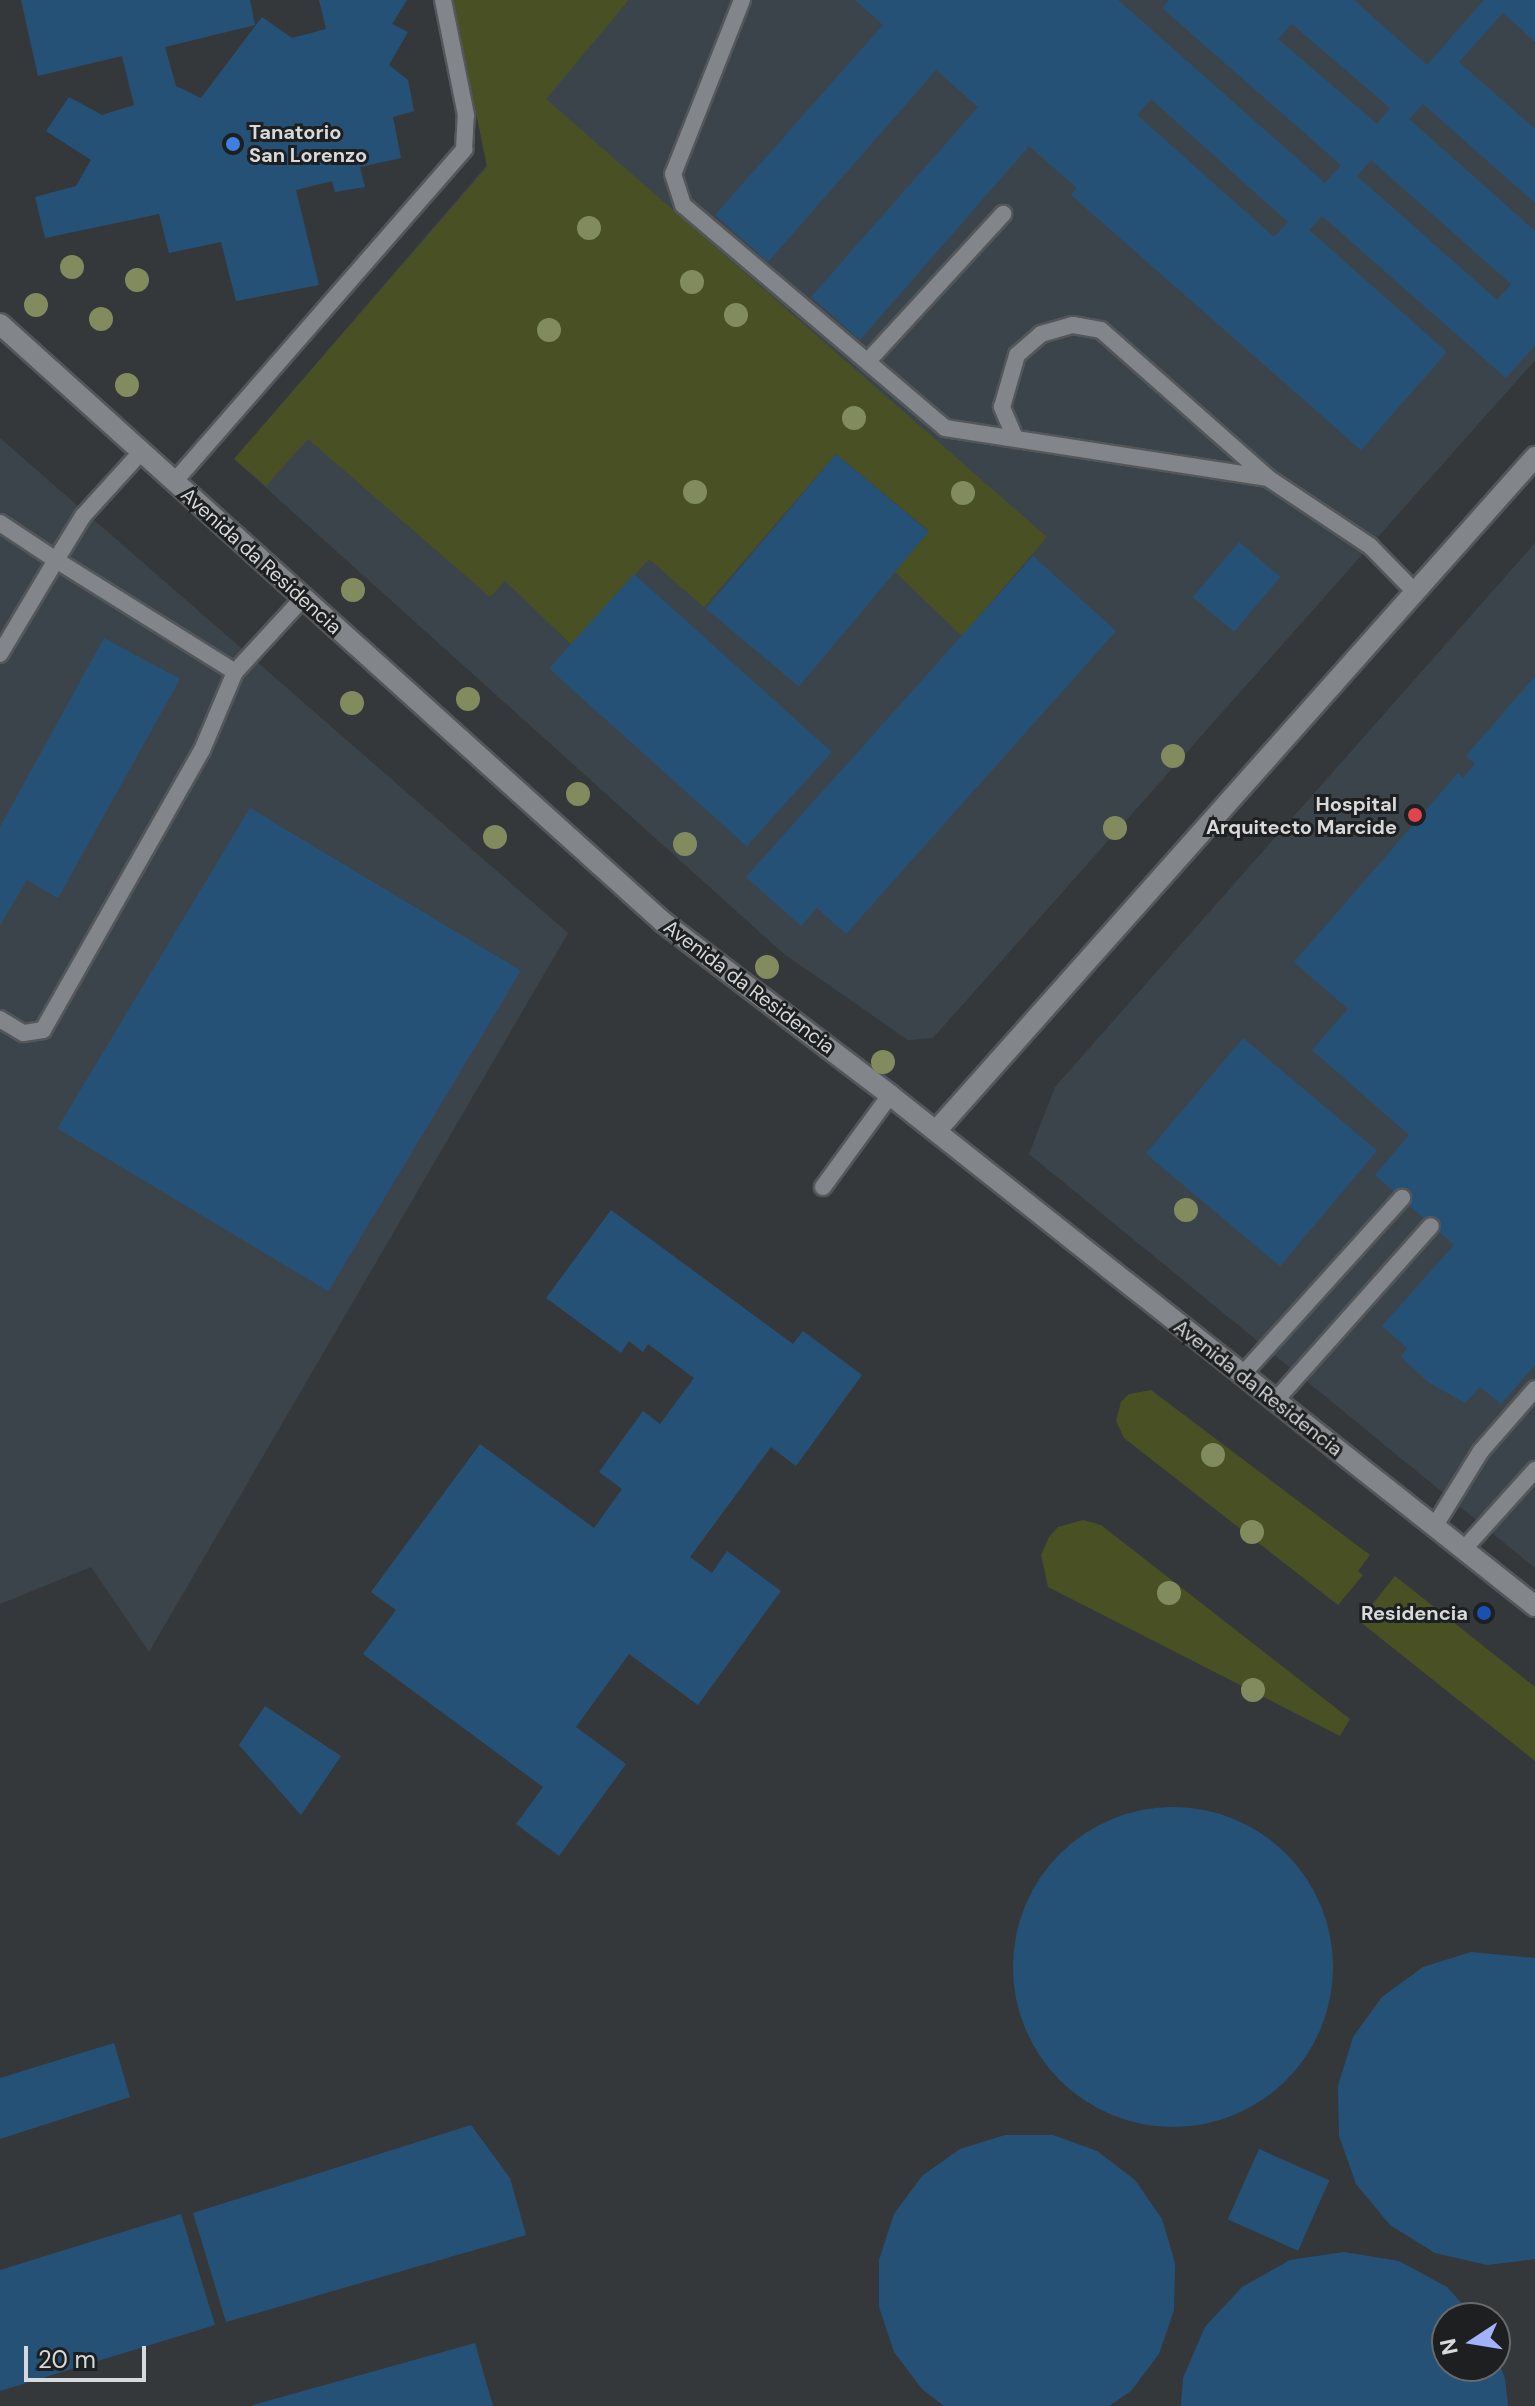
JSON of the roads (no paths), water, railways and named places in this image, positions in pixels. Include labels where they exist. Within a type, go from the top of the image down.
[{"type":"street","name":"Avenida da Residencia","points":[[0,324],[663,922],[936,1131],[1535,1606]]},
{"type":"street","points":[[936,1131],[1535,457]]},
{"type":"lane","points":[[174,482],[464,149],[466,115],[443,0]]},
{"type":"lane","points":[[742,0],[673,174],[683,205],[945,428],[1268,478]]},
{"type":"lane","points":[[868,361],[1003,214]]},
{"type":"lane","points":[[1015,438],[1002,407],[1017,355],[1041,334],[1073,325],[1101,330],[1268,478],[1370,546],[1415,592]]},
{"type":"lane","points":[[0,654],[83,516],[141,452]]},
{"type":"lane","points":[[0,523],[235,672]]},
{"type":"lane","points":[[0,1019],[23,1033],[43,1030],[202,750],[235,672],[303,598]]},
{"type":"lane","points":[[823,1187],[890,1095]]},
{"type":"lane","points":[[1242,1375],[1402,1198]]},
{"type":"lane","points":[[1275,1401],[1431,1226]]},
{"type":"lane","points":[[1434,1527],[1481,1451],[1535,1389]]},
{"type":"lane","points":[[1463,1550],[1535,1470]]},
{"type":"place","name":"Tanatorio San Lorenzo","points":[[233,144]]},
{"type":"place","name":"Hospital Arquitecto Marcide","points":[[1415,815]]},
{"type":"place","name":"Residencia","points":[[1484,1613]]}]
